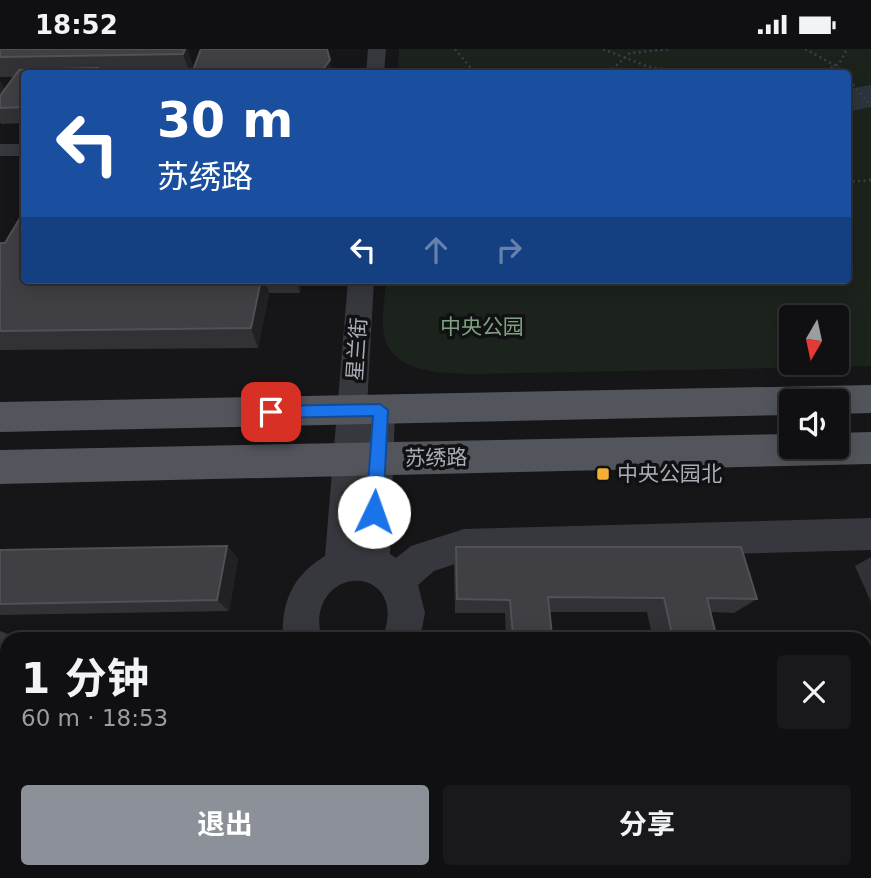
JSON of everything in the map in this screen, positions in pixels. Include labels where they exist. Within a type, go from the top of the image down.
[{"type":"main road","points":[[0,417],[871,399]]},
{"type":"main road","name":"苏绣路","points":[[0,467],[871,448]]},
{"type":"street","points":[[375,70],[377,49]]},
{"type":"street","points":[[0,151],[21,150]]},
{"type":"street","name":"星兰街","points":[[361,284],[367,410],[363,459],[370,571]]},
{"type":"street","points":[[301,632],[299,615],[307,593],[322,576],[370,571],[464,545],[871,534]]},
{"type":"street","points":[[370,571],[407,606],[403,632]]},
{"type":"path","points":[[455,49],[472,70]]},
{"type":"path","points":[[603,49],[624,58],[670,70]]},
{"type":"path","points":[[611,70],[637,51],[671,49]]},
{"type":"path","points":[[805,49],[839,64],[844,70]]},
{"type":"path","points":[[827,70],[839,64],[847,49]]},
{"type":"path","points":[[851,86],[871,106]]},
{"type":"path","points":[[851,182],[871,180]]},
{"type":"green space","name":"中央公园","points":[[399,49],[871,49],[871,366],[849,366],[849,305],[779,305],[779,368],[474,374],[434,372],[408,364],[397,357],[389,348],[384,335],[386,284],[851,284],[851,70],[398,70]]},
{"type":"shaded area","points":[[871,85],[871,107],[851,111],[851,88]]},
{"type":"building","points":[[0,49],[185,49],[183,54],[0,57]]},
{"type":"building","points":[[201,49],[327,49],[330,60],[322,70],[193,70]]},
{"type":"building","points":[[97,68],[21,70],[21,107],[0,108],[0,96],[19,70]]},
{"type":"building","points":[[21,218],[21,284],[260,284],[251,328],[0,331],[0,243],[5,243]]},
{"type":"building","points":[[227,546],[217,600],[0,604],[0,550]]},
{"type":"building","points":[[456,547],[741,547],[757,599],[707,598],[715,632],[672,632],[664,598],[548,597],[552,632],[513,632],[510,600],[457,599]]},
{"type":"place","name":"中央公园北","points":[[603,474]]},
{"type":"route","points":[[271,412],[380,410],[374,512]]}]
